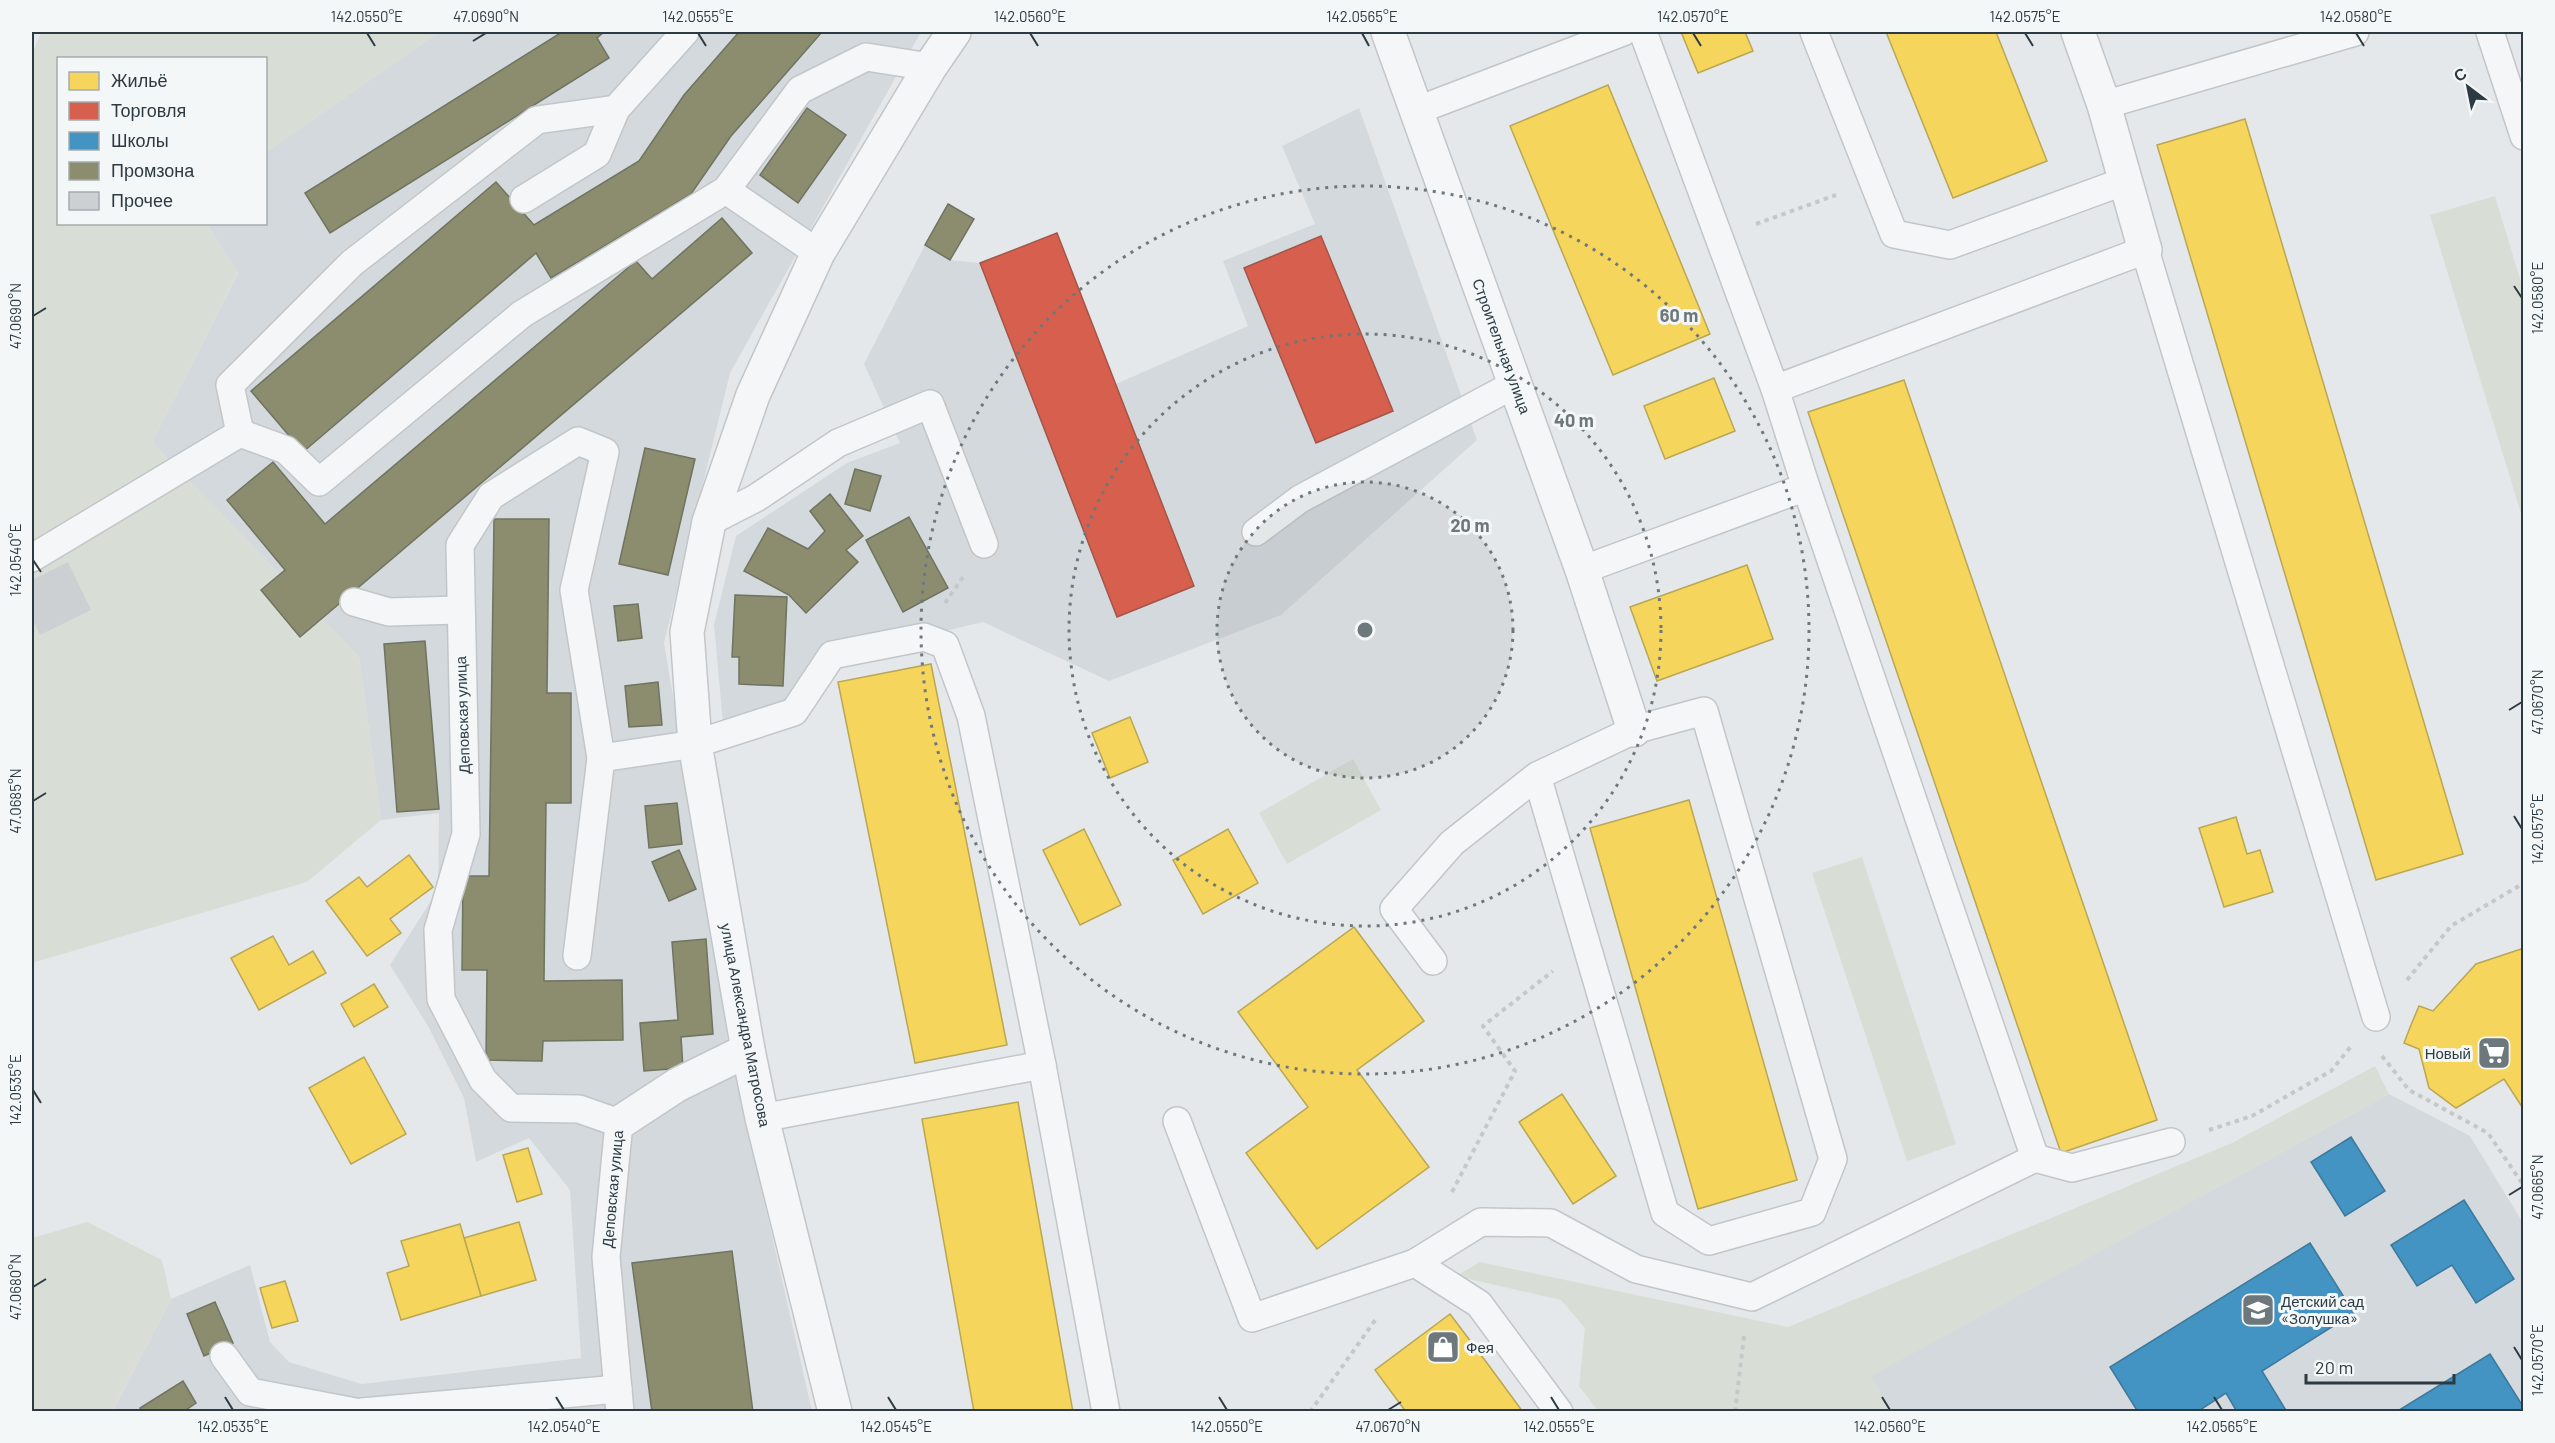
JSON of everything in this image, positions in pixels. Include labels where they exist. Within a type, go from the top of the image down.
[{"type":"street","name":"улица Александра Матросова","points":[[835,1412],[762,1118],[748,1050],[694,744],[687,632],[709,522],[753,395],[818,253],[930,67],[954,32]]},
{"type":"street","name":"Строительная улица","points":[[1388,32],[1582,570],[1634,730]]},
{"type":"street","points":[[2078,32],[2104,105],[2145,250]]},
{"type":"street","points":[[619,1123],[677,1085],[748,1050]]},
{"type":"lane","points":[[524,199],[597,154],[616,109],[685,32]]},
{"type":"lane","points":[[1418,110],[1623,32]]},
{"type":"lane","points":[[1643,32],[1774,389],[2035,1158]]},
{"type":"lane","points":[[1814,32],[1894,234],[1950,245],[2125,181]]},
{"type":"lane","points":[[2104,105],[2355,32]]},
{"type":"lane","points":[[2490,32],[2523,136]]},
{"type":"lane","points":[[240,433],[286,450],[319,482],[522,314],[726,190],[800,90],[866,57],[930,67]]},
{"type":"lane","points":[[240,433],[230,385],[352,263],[537,120],[616,109]]},
{"type":"lane","points":[[726,190],[818,253]]},
{"type":"lane","points":[[1774,389],[2145,250],[2376,1017]]},
{"type":"lane","points":[[1256,532],[1300,499],[1515,384]]},
{"type":"lane","points":[[709,522],[756,498],[838,443],[930,404],[984,544]]},
{"type":"lane","points":[[32,558],[240,433]]},
{"type":"lane","name":"Деповская улица","points":[[601,758],[574,590],[605,452],[578,441],[491,496],[460,545],[459,610],[465,834],[438,930],[441,999],[483,1080],[512,1108],[579,1108],[619,1123],[606,1257],[619,1400]]},
{"type":"lane","points":[[1582,570],[1806,487]]},
{"type":"lane","points":[[354,602],[389,612],[459,610]]},
{"type":"lane","points":[[577,956],[601,758],[694,744],[794,712],[832,655],[924,637],[945,645],[971,716],[1042,1065],[1106,1412]]},
{"type":"lane","points":[[1433,961],[1394,909],[1452,843],[1537,776],[1634,730],[1704,711],[1833,1159],[1812,1212],[1710,1241],[1665,1213],[1537,776]]},
{"type":"lane","points":[[762,1118],[1042,1065]]},
{"type":"lane","points":[[1177,1121],[1252,1318],[1415,1263],[1481,1222],[1551,1223],[1636,1269],[1752,1297],[2035,1158],[2072,1168],[2171,1142]]},
{"type":"lane","points":[[1415,1263],[1479,1304],[1559,1412]]},
{"type":"lane","points":[[224,1356],[250,1392],[355,1412]]},
{"type":"lane","points":[[362,1412],[619,1400]]},
{"type":"path","points":[[1799,208],[1840,194]]},
{"type":"path","points":[[924,637],[984,544]]},
{"type":"path","points":[[2451,926],[2523,883]]},
{"type":"path","points":[[1447,1202],[1515,1071],[1483,1026],[1588,944]]},
{"type":"path","points":[[2376,1017],[2380,1054],[2409,1090],[2488,1133],[2523,1186]]},
{"type":"path","points":[[2171,1142],[2252,1116]]},
{"type":"path","points":[[1310,1412],[1415,1263]]},
{"type":"path","points":[[1735,1412],[1742,1344]]},
{"type":"shaded area","points":[[41,32],[439,32],[267,151],[267,57],[57,57],[57,225],[208,225],[238,272],[152,442],[359,657],[381,820],[307,882],[32,963],[32,55]]},
{"type":"shaded area","points":[[439,32],[921,32],[730,373],[664,643],[713,934],[728,1043],[812,1411],[112,1412],[171,1299],[250,1265],[270,1342],[289,1362],[362,1384],[581,1358],[570,1190],[529,1138],[476,1162],[464,1098],[428,1026],[390,965],[438,890],[439,813],[381,820],[359,657],[152,442],[238,273],[208,225],[267,225],[267,151]]},
{"type":"shaded area","points":[[1359,108],[1477,440],[1281,615],[1109,681],[983,622],[830,658],[800,704],[723,723],[714,625],[736,536],[847,463],[900,443],[864,364],[925,245],[950,260],[980,263],[1057,233],[1116,384],[1248,326],[1223,261],[1315,224],[1282,146]]},
{"type":"shaded area","points":[[2495,196],[2523,289],[2523,520],[2430,215]]},
{"type":"shaded area","points":[[1353,759],[1381,810],[1287,864],[1259,813]]},
{"type":"shaded area","points":[[1862,857],[1956,1144],[1907,1161],[1812,873]]},
{"type":"shaded area","points":[[2375,1066],[2389,1094],[1871,1376],[1892,1411],[1598,1411],[1579,1386],[1585,1328],[1561,1300],[1456,1276],[1480,1262],[1788,1327],[2232,1143]]},
{"type":"shaded area","name":"Детский сад «Золушка»","points":[[2389,1094],[2470,1136],[2523,1223],[2523,1411],[1892,1411],[1870,1376]]},
{"type":"shaded area","points":[[87,1222],[162,1260],[171,1299],[112,1411],[32,1411],[32,1238]]},
{"type":"building: Жильё","points":[[1681,32],[1745,32],[1753,51],[1698,73]]},
{"type":"building: Жильё","points":[[1886,32],[1996,32],[2047,161],[1953,198]]},
{"type":"building: Жильё","points":[[1608,85],[1710,334],[1613,375],[1510,126]]},
{"type":"building: Жильё","points":[[2245,119],[2463,854],[2376,880],[2157,145]]},
{"type":"building: Жильё","points":[[1714,378],[1735,431],[1665,459],[1644,406]]},
{"type":"building: Жильё","points":[[1904,380],[2157,1120],[2061,1153],[1808,412]]},
{"type":"building: Жильё","points":[[1747,565],[1773,639],[1657,681],[1630,607]]},
{"type":"building: Жильё","points":[[931,664],[1007,1045],[915,1063],[838,682]]},
{"type":"building: Жильё","points":[[1130,717],[1148,762],[1110,778],[1092,733]]},
{"type":"building: Жильё","points":[[1689,800],[1797,1180],[1698,1209],[1590,828]]},
{"type":"building: Жильё","points":[[2236,817],[2247,854],[2260,850],[2273,892],[2224,907],[2199,828]]},
{"type":"building: Жильё","points":[[1084,829],[1121,905],[1080,925],[1043,850]]},
{"type":"building: Жильё","points":[[1228,829],[1258,883],[1203,914],[1173,860]]},
{"type":"building: Жильё","points":[[409,855],[433,887],[390,919],[401,933],[367,956],[326,901],[359,877],[367,887]]},
{"type":"building: Жильё","points":[[1354,927],[1424,1021],[1357,1070],[1429,1167],[1317,1249],[1246,1153],[1308,1107],[1238,1012]]},
{"type":"building: Жильё","points":[[273,936],[289,965],[313,951],[326,973],[259,1010],[231,958]]},
{"type":"building: Жильё","points":[[2524,948],[2524,1110],[2504,1079],[2456,1108],[2429,1088],[2419,1049],[2404,1043],[2419,1006],[2433,1011],[2476,964]]},
{"type":"building: Жильё","points":[[374,984],[388,1007],[354,1027],[341,1004]]},
{"type":"building: Жильё","points":[[364,1057],[406,1134],[351,1164],[309,1088]]},
{"type":"building: Жильё","points":[[1562,1094],[1616,1176],[1573,1204],[1519,1122]]},
{"type":"building: Жильё","points":[[1018,1102],[1073,1412],[974,1412],[922,1119]]},
{"type":"building: Жильё","points":[[528,1148],[542,1194],[517,1202],[503,1155]]},
{"type":"building: Жильё","points":[[519,1222],[536,1280],[481,1296],[464,1238]]},
{"type":"building: Жильё","points":[[460,1224],[481,1296],[401,1320],[387,1273],[409,1266],[401,1241]]},
{"type":"building: Жильё","points":[[285,1281],[298,1321],[272,1328],[260,1288]]},
{"type":"building: Жильё","points":[[1450,1314],[1523,1412],[1406,1412],[1375,1370]]},
{"type":"building: Торговля","points":[[1057,233],[1194,586],[1117,617],[980,263]]},
{"type":"building: Торговля","points":[[1321,236],[1393,411],[1316,443],[1244,268]]},
{"type":"building: Школы","points":[[2351,1137],[2385,1191],[2345,1216],[2311,1162]]},
{"type":"building: Школы","points":[[2464,1200],[2514,1279],[2476,1303],[2452,1265],[2417,1286],[2391,1245]]},
{"type":"building: Школы","points":[[2310,1243],[2354,1313],[2262,1371],[2287,1412],[2237,1412],[2226,1393],[2197,1412],[2138,1412],[2110,1367]]},
{"type":"building: Школы","points":[[2490,1354],[2524,1408],[2524,1412],[2396,1412]]},
{"type":"building: Промзона","points":[[562,32],[604,32],[597,38],[609,58],[330,233],[305,193]]},
{"type":"building: Промзона","points":[[739,32],[822,32],[731,136],[691,194],[551,278],[536,253],[303,452],[251,391],[496,182],[534,225],[639,161],[684,95]]},
{"type":"building: Промзона","points":[[807,108],[846,135],[798,203],[760,175]]},
{"type":"building: Промзона","points":[[948,204],[974,219],[950,260],[925,245]]},
{"type":"building: Промзона","points":[[722,218],[752,253],[300,637],[261,590],[285,570],[227,500],[273,462],[325,524],[636,261],[652,279]]},
{"type":"building: Промзона","points":[[645,448],[695,459],[668,575],[619,564]]},
{"type":"building: Промзона","points":[[855,469],[881,476],[870,511],[845,504]]},
{"type":"building: Промзона","points":[[830,494],[863,536],[846,550],[858,562],[806,613],[789,595],[744,571],[768,528],[808,549],[825,531],[810,511]]},
{"type":"building: Промзона","points":[[909,517],[948,588],[903,612],[866,540]]},
{"type":"building: Промзона","points":[[494,519],[549,519],[547,693],[571,693],[571,803],[546,803],[544,981],[622,980],[623,1040],[543,1041],[542,1061],[486,1060],[487,970],[462,970],[463,876],[489,876]]},
{"type":"building: Промзона","points":[[735,595],[787,597],[783,686],[739,684],[739,657],[732,657]]},
{"type":"building: Промзона","points":[[638,604],[642,638],[618,641],[614,606]]},
{"type":"building: Промзона","points":[[425,641],[439,809],[397,812],[384,644]]},
{"type":"building: Промзона","points":[[658,682],[662,725],[629,727],[625,686]]},
{"type":"building: Промзона","points":[[677,803],[682,844],[649,848],[645,806]]},
{"type":"building: Промзона","points":[[679,850],[696,889],[669,901],[652,862]]},
{"type":"building: Промзона","points":[[706,939],[713,1034],[681,1037],[683,1068],[644,1071],[640,1023],[678,1020],[672,942]]},
{"type":"building: Промзона","points":[[732,1251],[753,1412],[652,1412],[632,1263]]},
{"type":"building: Промзона","points":[[215,1302],[233,1343],[204,1356],[187,1314]]},
{"type":"building: Промзона","points":[[183,1381],[196,1403],[183,1412],[142,1412],[140,1408]]},
{"type":"building: Прочее","points":[[68,562],[91,610],[40,635],[32,618],[32,580]]},
{"type":"place","name":"Новый","points":[[2494,1053]]},
{"type":"place","name":"Детский сад «Золушка»","points":[[2258,1310]]},
{"type":"place","name":"Фея","points":[[1443,1347]]}]
